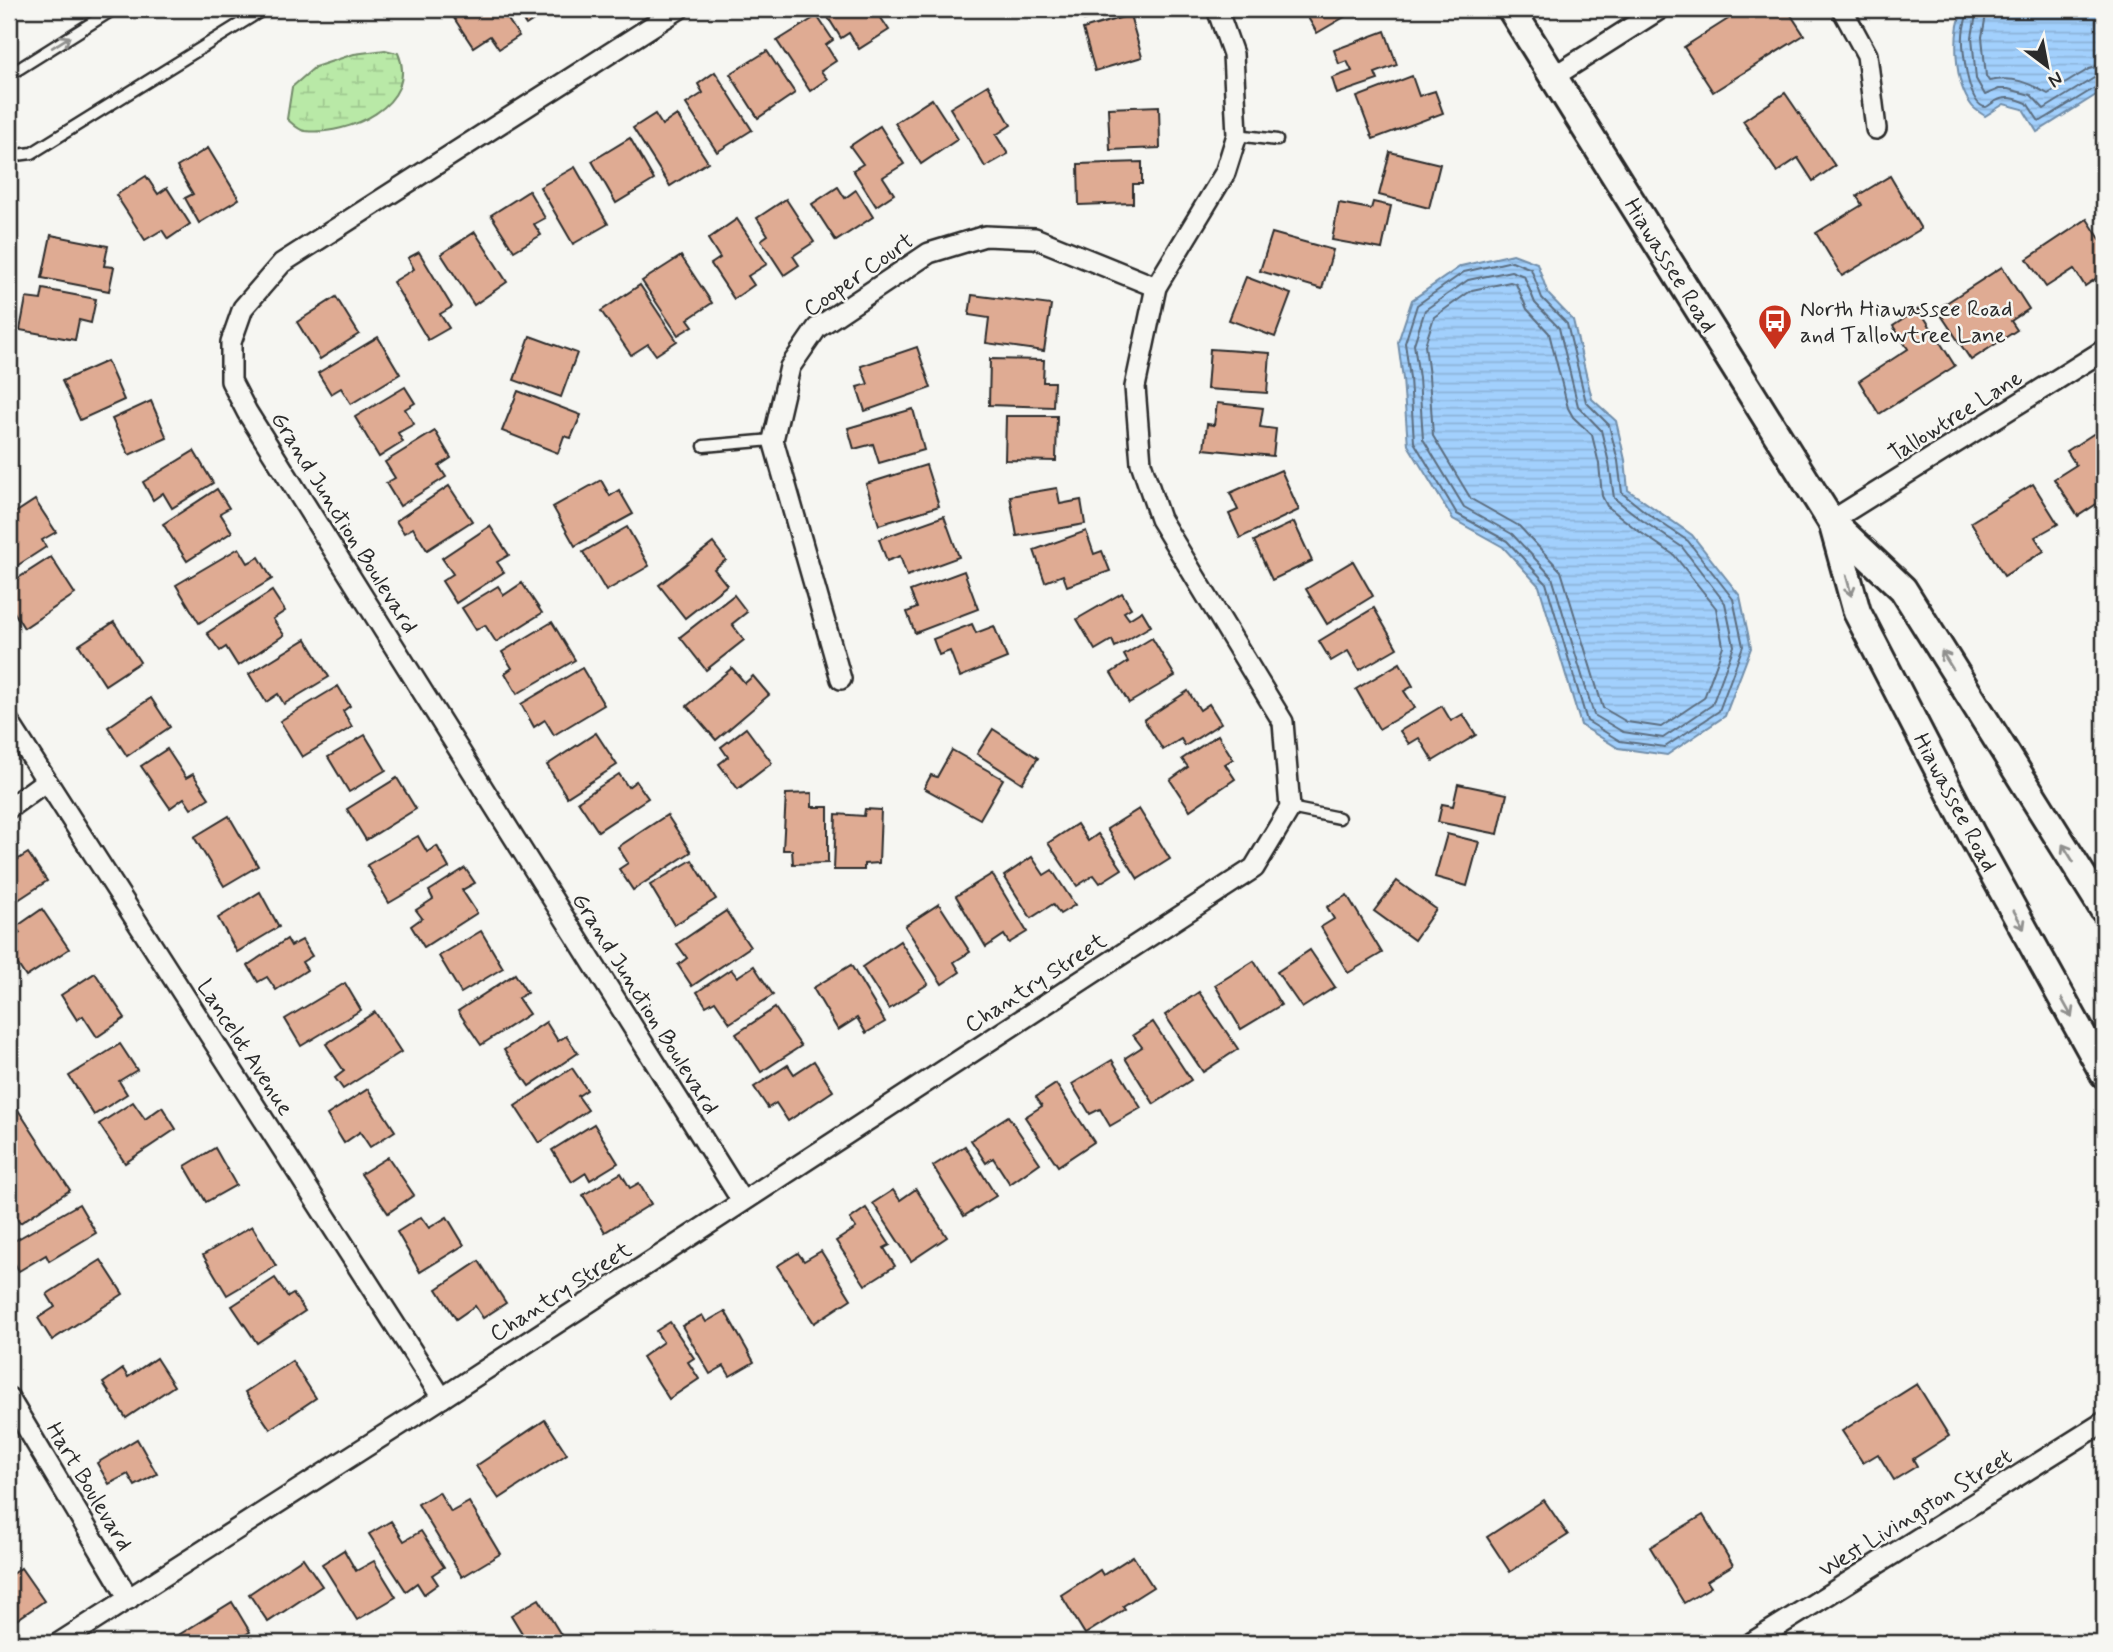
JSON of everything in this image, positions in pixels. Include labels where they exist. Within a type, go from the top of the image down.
[{"type":"main road","name":"Hiawassee Road","points":[[1511,9],[1831,521],[1903,589],[2104,911]]},
{"type":"main road","name":"Hiawassee Road","points":[[1831,521],[1857,612],[1972,835],[2104,1074]]},
{"type":"street","name":"Grand Junction Boulevard","points":[[679,9],[282,263],[243,308],[231,342],[232,381],[247,412],[742,1201]]},
{"type":"street","points":[[1217,9],[1233,54],[1237,135],[1225,173],[1156,287],[1135,387],[1141,463],[1160,519],[1283,722],[1290,808]]},
{"type":"street","points":[[1553,77],[1660,9]]},
{"type":"street","points":[[1842,9],[1867,55],[1877,129]]},
{"type":"street","name":"Cooper Court","points":[[841,679],[773,440],[790,367],[817,328],[929,253],[985,236],[1035,238],[1156,287]]},
{"type":"street","name":"Tallowtree Lane","points":[[1831,521],[2104,350]]},
{"type":"street","name":"Lancelot Avenue","points":[[9,722],[442,1398]]},
{"type":"street","points":[[9,808],[46,781]]},
{"type":"street","name":"Chantry Street","points":[[59,1643],[442,1398],[1254,868],[1290,808]]},
{"type":"street","name":"Hart Boulevard","points":[[9,1398],[129,1599]]},
{"type":"street","name":"West Livingston Street","points":[[1751,1643],[2104,1422]]},
{"type":"lane","points":[[9,75],[114,9]]},
{"type":"lane","points":[[9,156],[32,153],[264,9]]},
{"type":"lane","points":[[1237,135],[1278,140]]},
{"type":"lane","points":[[704,446],[773,440]]},
{"type":"lane","points":[[1290,808],[1339,818]]},
{"type":"green space","points":[[385,50],[398,53],[402,71],[399,88],[390,102],[376,113],[341,128],[322,131],[302,130],[287,119],[292,87],[315,67],[354,54]]},
{"type":"water","points":[[1963,9],[2104,9],[2104,90],[2037,132],[2023,109],[2004,104],[1985,116],[1973,107],[1966,96],[1958,72],[1957,31]]},
{"type":"water","points":[[1513,254],[1537,263],[1548,294],[1573,320],[1592,399],[1616,421],[1625,460],[1628,490],[1692,535],[1740,596],[1751,648],[1725,716],[1667,755],[1618,748],[1581,725],[1539,586],[1503,547],[1453,519],[1408,445],[1398,342],[1412,300],[1461,266]]},
{"type":"building","points":[[448,9],[501,9],[519,36],[499,49],[490,36],[473,47]]},
{"type":"building","points":[[515,9],[551,9],[526,25]]},
{"type":"building","points":[[875,9],[889,30],[859,49],[849,33],[841,38],[824,11]]},
{"type":"building","points":[[895,9],[914,9],[901,17]]},
{"type":"building","points":[[1080,9],[1122,9],[1084,20]]},
{"type":"building","points":[[1303,9],[1358,9],[1317,33]]},
{"type":"building","points":[[1733,9],[1787,9],[1804,35],[1713,92],[1684,47],[1736,14]]},
{"type":"building","points":[[1130,15],[1142,57],[1095,71],[1083,29]]},
{"type":"building","points":[[817,16],[833,40],[826,45],[836,61],[821,71],[827,79],[810,91],[777,41]]},
{"type":"building","points":[[1385,31],[1397,65],[1375,73],[1378,80],[1337,94],[1332,78],[1352,71],[1347,61],[1339,64],[1334,50]]},
{"type":"building","points":[[767,51],[795,93],[758,118],[730,74]]},
{"type":"building","points":[[715,72],[752,130],[717,152],[686,104],[703,93],[698,84]]},
{"type":"building","points":[[1412,76],[1419,96],[1435,91],[1443,113],[1373,139],[1357,97]]},
{"type":"building","points":[[988,85],[1011,125],[996,135],[1008,154],[985,167],[950,108]]},
{"type":"building","points":[[1785,93],[1835,166],[1813,181],[1798,158],[1777,172],[1743,121]]},
{"type":"building","points":[[932,99],[958,139],[921,164],[895,123]]},
{"type":"building","points":[[1159,106],[1160,148],[1110,150],[1108,108]]},
{"type":"building","points":[[655,114],[662,125],[677,115],[708,162],[670,186],[633,128]]},
{"type":"building","points":[[880,126],[904,164],[883,177],[894,194],[876,206],[853,170],[863,164],[850,146]]},
{"type":"building","points":[[630,138],[654,180],[616,203],[592,161]]},
{"type":"building","points":[[208,148],[239,199],[199,223],[185,198],[193,194],[177,167]]},
{"type":"building","points":[[1390,152],[1440,164],[1429,208],[1379,195]]},
{"type":"building","points":[[1142,162],[1142,184],[1133,184],[1133,203],[1079,205],[1078,164]]},
{"type":"building","points":[[575,167],[608,224],[573,244],[540,187]]},
{"type":"building","points":[[146,176],[158,194],[167,188],[190,224],[168,239],[162,230],[145,240],[116,195]]},
{"type":"building","points":[[1890,176],[1921,229],[1842,276],[1816,233],[1862,205],[1857,196]]},
{"type":"building","points":[[838,187],[845,198],[856,190],[873,217],[836,241],[812,204]]},
{"type":"building","points":[[529,191],[545,218],[534,224],[541,235],[514,251],[491,215]]},
{"type":"building","points":[[786,199],[814,242],[793,256],[799,265],[784,275],[761,240],[768,235],[757,218]]},
{"type":"building","points":[[1373,202],[1391,206],[1382,249],[1332,240],[1339,203],[1371,209]]},
{"type":"building","points":[[737,219],[767,264],[748,276],[754,285],[734,299],[711,264],[720,258],[708,239]]},
{"type":"building","points":[[2087,219],[2104,245],[2104,273],[2085,286],[2074,269],[2046,287],[2027,259]]},
{"type":"building","points":[[475,232],[507,282],[474,305],[441,254]]},
{"type":"building","points":[[1272,233],[1333,250],[1322,289],[1260,271]]},
{"type":"building","points":[[51,235],[108,246],[104,266],[114,267],[109,291],[42,278]]},
{"type":"building","points":[[419,252],[452,307],[440,314],[449,328],[428,340],[393,282],[414,269],[408,258]]},
{"type":"building","points":[[681,256],[712,303],[688,319],[693,326],[678,335],[642,281]]},
{"type":"building","points":[[2002,267],[2029,309],[2011,321],[2017,330],[1971,360],[1937,309]]},
{"type":"building","points":[[1246,277],[1291,294],[1275,337],[1229,320]]},
{"type":"building","points":[[640,285],[677,341],[656,355],[648,344],[631,355],[601,311]]},
{"type":"building","points":[[43,289],[96,299],[91,323],[79,320],[75,340],[20,330],[26,298],[41,300]]},
{"type":"building","points":[[972,295],[1051,305],[1044,351],[986,343],[989,318],[969,315]]},
{"type":"building","points":[[336,297],[359,334],[320,359],[297,322]]},
{"type":"building","points":[[1919,309],[1955,366],[1879,414],[1859,381],[1908,349],[1893,326]]},
{"type":"building","points":[[530,336],[577,353],[561,397],[514,380]]},
{"type":"building","points":[[378,337],[400,374],[351,404],[341,388],[331,394],[318,373]]},
{"type":"building","points":[[917,347],[931,388],[865,411],[857,387],[868,384],[861,366]]},
{"type":"building","points":[[1210,349],[1270,353],[1267,393],[1207,389]]},
{"type":"building","points":[[990,359],[1044,360],[1043,382],[1054,382],[1053,407],[989,405]]},
{"type":"building","points":[[107,361],[124,400],[80,420],[62,381]]},
{"type":"building","points":[[405,387],[415,403],[405,409],[414,424],[398,433],[403,442],[379,457],[355,417]]},
{"type":"building","points":[[518,391],[581,415],[571,438],[564,436],[558,453],[502,431]]},
{"type":"building","points":[[151,401],[167,438],[129,455],[112,419]]},
{"type":"building","points":[[1217,403],[1263,408],[1260,427],[1276,429],[1273,456],[1204,449],[1207,424],[1214,425]]},
{"type":"building","points":[[913,409],[924,450],[879,463],[873,444],[854,449],[848,428]]},
{"type":"building","points":[[1006,416],[1057,416],[1056,461],[1005,460]]},
{"type":"building","points":[[2104,427],[2104,499],[2078,516],[2054,479],[2076,465],[2067,451]]},
{"type":"building","points":[[435,431],[451,458],[439,466],[446,477],[400,506],[386,483],[395,478],[385,462]]},
{"type":"building","points":[[194,451],[213,483],[172,508],[163,493],[153,500],[143,482]]},
{"type":"building","points":[[926,465],[939,506],[879,525],[866,484]]},
{"type":"building","points":[[1281,470],[1299,510],[1240,538],[1229,514],[1238,510],[1230,493]]},
{"type":"building","points":[[601,480],[610,496],[619,490],[633,514],[575,546],[553,507]]},
{"type":"building","points":[[2033,484],[2058,524],[2035,537],[2044,551],[2004,576],[1971,522]]},
{"type":"building","points":[[449,486],[472,521],[427,550],[413,528],[404,533],[396,521]]},
{"type":"building","points":[[1057,488],[1060,504],[1081,500],[1085,524],[1017,536],[1010,496]]},
{"type":"building","points":[[217,489],[229,508],[220,513],[232,532],[187,561],[163,524]]},
{"type":"building","points":[[35,500],[56,532],[42,540],[46,547],[9,571],[9,517]]},
{"type":"building","points":[[944,516],[959,557],[907,576],[900,556],[887,561],[879,539]]},
{"type":"building","points":[[1294,522],[1312,561],[1272,580],[1254,541]]},
{"type":"building","points":[[490,526],[509,555],[497,562],[504,572],[456,603],[442,581],[453,574],[442,558]]},
{"type":"building","points":[[627,527],[649,566],[606,591],[583,552]]},
{"type":"building","points":[[1086,531],[1094,554],[1102,551],[1110,571],[1067,586],[1063,575],[1045,582],[1034,550]]},
{"type":"building","points":[[713,543],[726,560],[714,569],[727,585],[685,618],[659,585]]},
{"type":"building","points":[[239,548],[248,563],[259,557],[272,579],[199,623],[176,585]]},
{"type":"building","points":[[51,557],[75,594],[24,628],[9,604],[9,584]]},
{"type":"building","points":[[1353,561],[1373,596],[1327,624],[1306,589]]},
{"type":"building","points":[[964,571],[978,609],[915,633],[907,612],[917,608],[910,591]]},
{"type":"building","points":[[522,583],[542,613],[496,642],[485,625],[476,630],[462,608],[498,586],[504,595]]},
{"type":"building","points":[[272,591],[285,611],[273,619],[284,635],[238,666],[226,647],[220,651],[207,633]]},
{"type":"building","points":[[1122,593],[1131,608],[1124,612],[1129,619],[1142,611],[1151,626],[1115,647],[1112,640],[1095,650],[1077,619]]},
{"type":"building","points":[[734,595],[747,612],[732,624],[744,640],[706,670],[680,637]]},
{"type":"building","points":[[1374,608],[1397,648],[1359,670],[1348,651],[1331,661],[1319,641]]},
{"type":"building","points":[[114,622],[140,662],[105,685],[79,645]]},
{"type":"building","points":[[552,622],[575,660],[517,694],[505,673],[512,668],[502,652]]},
{"type":"building","points":[[972,624],[976,633],[994,626],[1007,658],[960,677],[950,651],[939,655],[933,639]]},
{"type":"building","points":[[1152,638],[1175,676],[1129,703],[1111,673],[1128,662],[1124,655]]},
{"type":"building","points":[[306,639],[329,677],[284,704],[278,694],[266,702],[249,674]]},
{"type":"building","points":[[1400,663],[1413,686],[1404,691],[1415,708],[1379,729],[1356,689]]},
{"type":"building","points":[[582,668],[604,705],[554,735],[545,720],[534,727],[521,704]]},
{"type":"building","points":[[732,668],[745,683],[753,676],[769,695],[716,740],[687,706]]},
{"type":"building","points":[[338,686],[350,706],[343,711],[352,727],[302,757],[280,721]]},
{"type":"building","points":[[1188,691],[1200,710],[1209,704],[1221,723],[1185,746],[1181,739],[1163,750],[1144,720]]},
{"type":"building","points":[[151,698],[170,727],[127,756],[108,727]]},
{"type":"building","points":[[1442,706],[1451,721],[1463,714],[1476,735],[1433,761],[1419,738],[1409,744],[1400,731]]},
{"type":"building","points":[[746,728],[772,763],[738,789],[719,764],[728,757],[721,747]]},
{"type":"building","points":[[993,729],[1038,758],[1022,783],[977,754]]},
{"type":"building","points":[[596,733],[617,765],[567,797],[547,765]]},
{"type":"building","points":[[365,735],[386,770],[349,792],[328,757]]},
{"type":"building","points":[[1218,735],[1233,759],[1225,764],[1235,779],[1190,810],[1170,780],[1188,767],[1182,759]]},
{"type":"building","points":[[167,749],[186,778],[193,774],[209,798],[191,809],[184,798],[170,808],[141,766]]},
{"type":"building","points":[[952,750],[1003,779],[980,819],[924,788],[931,775],[937,777]]},
{"type":"building","points":[[619,774],[628,787],[636,781],[648,798],[598,831],[578,801]]},
{"type":"building","points":[[397,778],[416,809],[366,840],[347,809]]},
{"type":"building","points":[[1458,784],[1507,794],[1498,834],[1438,822],[1442,804],[1453,806]]},
{"type":"building","points":[[812,793],[812,807],[828,807],[828,863],[793,864],[792,850],[783,850],[786,794]]},
{"type":"building","points":[[865,809],[881,810],[879,863],[864,864],[864,870],[834,870],[836,814],[864,816]]},
{"type":"building","points":[[1139,809],[1170,859],[1138,879],[1107,829]]},
{"type":"building","points":[[667,815],[691,852],[633,890],[619,869],[628,863],[618,847]]},
{"type":"building","points":[[229,816],[258,866],[224,886],[194,837]]},
{"type":"building","points":[[1077,824],[1088,841],[1098,834],[1122,869],[1100,883],[1094,875],[1077,886],[1048,843]]},
{"type":"building","points":[[1447,834],[1479,842],[1467,886],[1435,877]]},
{"type":"building","points":[[418,836],[427,852],[437,846],[449,868],[389,903],[367,865]]},
{"type":"building","points":[[28,853],[47,881],[9,906],[9,865]]},
{"type":"building","points":[[1032,857],[1044,875],[1052,870],[1075,905],[1060,914],[1053,904],[1031,918],[1004,876]]},
{"type":"building","points":[[692,860],[716,899],[674,925],[650,885]]},
{"type":"building","points":[[465,868],[475,883],[462,890],[477,913],[424,947],[411,926],[422,918],[416,910],[433,899],[429,891]]},
{"type":"building","points":[[992,874],[1027,932],[1009,943],[1004,935],[986,947],[956,896]]},
{"type":"building","points":[[1397,881],[1436,909],[1414,940],[1374,911]]},
{"type":"building","points":[[260,892],[279,927],[237,952],[218,918]]},
{"type":"building","points":[[1347,895],[1382,953],[1348,973],[1321,927],[1334,919],[1327,907]]},
{"type":"building","points":[[939,904],[970,952],[954,962],[960,972],[942,984],[905,926]]},
{"type":"building","points":[[42,909],[69,949],[26,977],[9,951],[9,941],[20,933],[16,927]]},
{"type":"building","points":[[726,911],[750,947],[692,986],[678,965],[687,958],[677,944]]},
{"type":"building","points":[[481,931],[503,968],[461,993],[439,956]]},
{"type":"building","points":[[287,939],[291,946],[302,940],[312,956],[302,962],[307,970],[276,990],[267,977],[258,982],[248,965]]},
{"type":"building","points":[[900,941],[928,984],[889,1009],[862,967]]},
{"type":"building","points":[[1310,950],[1335,987],[1302,1008],[1277,972]]},
{"type":"building","points":[[1254,961],[1281,1005],[1241,1029],[1215,985]]},
{"type":"building","points":[[851,965],[885,1022],[866,1033],[857,1018],[838,1030],[813,988]]},
{"type":"building","points":[[754,966],[773,995],[730,1023],[715,1001],[706,1006],[697,992],[731,969],[737,977]]},
{"type":"building","points":[[95,973],[125,1018],[97,1037],[83,1016],[77,1020],[61,995]]},
{"type":"building","points":[[515,974],[527,993],[518,998],[529,1014],[481,1045],[458,1011]]},
{"type":"building","points":[[345,983],[361,1010],[301,1046],[285,1019]]},
{"type":"building","points":[[1199,992],[1238,1049],[1203,1072],[1165,1015]]},
{"type":"building","points":[[775,1008],[801,1046],[761,1072],[736,1034]]},
{"type":"building","points":[[375,1012],[401,1052],[343,1089],[335,1078],[344,1071],[326,1044]]},
{"type":"building","points":[[546,1022],[558,1041],[566,1036],[578,1053],[529,1086],[504,1050]]},
{"type":"building","points":[[1153,1022],[1191,1080],[1154,1104],[1125,1058],[1142,1047],[1133,1035]]},
{"type":"building","points":[[120,1044],[137,1070],[119,1081],[127,1094],[94,1115],[69,1076]]},
{"type":"building","points":[[1112,1060],[1141,1108],[1110,1126],[1100,1109],[1090,1114],[1072,1084]]},
{"type":"building","points":[[814,1061],[833,1091],[788,1121],[776,1103],[768,1108],[754,1087],[788,1065],[794,1074]]},
{"type":"building","points":[[572,1068],[587,1090],[578,1096],[588,1110],[539,1143],[515,1106]]},
{"type":"building","points":[[1056,1084],[1094,1142],[1058,1166],[1025,1117],[1042,1106],[1036,1097]]},
{"type":"building","points":[[368,1089],[395,1131],[370,1147],[360,1132],[344,1143],[327,1115]]},
{"type":"building","points":[[9,1096],[70,1190],[20,1223],[9,1206]]},
{"type":"building","points":[[133,1102],[145,1119],[162,1107],[176,1129],[125,1163],[99,1124]]},
{"type":"building","points":[[1008,1116],[1040,1163],[1010,1184],[993,1158],[986,1163],[971,1140]]},
{"type":"building","points":[[594,1124],[618,1163],[590,1180],[586,1173],[572,1182],[552,1150]]},
{"type":"building","points":[[965,1146],[996,1196],[964,1216],[933,1166]]},
{"type":"building","points":[[215,1148],[236,1185],[206,1202],[185,1166]]},
{"type":"building","points":[[388,1157],[414,1195],[388,1213],[361,1174]]},
{"type":"building","points":[[621,1173],[630,1188],[639,1183],[651,1204],[605,1232],[583,1195]]},
{"type":"building","points":[[916,1189],[947,1237],[911,1261],[873,1203],[893,1190],[900,1200]]},
{"type":"building","points":[[79,1204],[96,1233],[49,1261],[46,1255],[19,1271],[9,1254],[9,1244]]},
{"type":"building","points":[[866,1208],[890,1245],[884,1248],[895,1266],[865,1285],[836,1241],[856,1228],[850,1219]]},
{"type":"building","points":[[421,1217],[429,1228],[447,1217],[464,1245],[420,1272],[397,1232]]},
{"type":"building","points":[[252,1226],[276,1266],[227,1295],[203,1255]]},
{"type":"building","points":[[821,1251],[851,1299],[814,1323],[777,1266],[798,1253],[804,1261]]},
{"type":"building","points":[[101,1260],[123,1294],[52,1340],[38,1318],[55,1307],[47,1294]]},
{"type":"building","points":[[479,1261],[506,1303],[483,1318],[475,1306],[456,1319],[437,1289]]},
{"type":"building","points":[[275,1278],[288,1297],[293,1294],[305,1311],[257,1343],[232,1306]]},
{"type":"building","points":[[725,1311],[754,1362],[730,1376],[724,1366],[710,1374],[682,1326],[702,1315],[706,1322]]},
{"type":"building","points":[[670,1322],[694,1358],[688,1362],[699,1379],[669,1399],[642,1357],[663,1342],[656,1331]]},
{"type":"building","points":[[156,1358],[174,1386],[126,1418],[103,1383],[123,1369],[128,1377]]},
{"type":"building","points":[[292,1361],[316,1398],[270,1429],[245,1392]]},
{"type":"building","points":[[1917,1384],[1949,1436],[1913,1459],[1917,1466],[1894,1480],[1878,1454],[1863,1463],[1842,1431]]},
{"type":"building","points":[[545,1420],[567,1454],[499,1499],[476,1466]]},
{"type":"building","points":[[137,1439],[157,1474],[135,1486],[128,1474],[109,1484],[97,1463]]},
{"type":"building","points":[[439,1492],[451,1512],[469,1502],[500,1554],[462,1577],[418,1504]]},
{"type":"building","points":[[1544,1500],[1568,1535],[1510,1572],[1487,1537]]},
{"type":"building","points":[[1703,1515],[1733,1565],[1707,1581],[1711,1587],[1684,1603],[1650,1547]]},
{"type":"building","points":[[391,1521],[404,1541],[421,1531],[444,1567],[432,1575],[438,1584],[424,1594],[417,1583],[406,1591],[369,1534]]},
{"type":"building","points":[[344,1550],[356,1571],[374,1561],[396,1597],[357,1620],[322,1564]]},
{"type":"building","points":[[1133,1556],[1153,1587],[1123,1606],[1125,1609],[1085,1634],[1061,1595],[1100,1570],[1103,1575]]},
{"type":"building","points":[[303,1558],[322,1586],[268,1622],[249,1594]]},
{"type":"building","points":[[21,1568],[44,1601],[9,1625],[9,1576]]},
{"type":"building","points":[[539,1599],[566,1643],[528,1643],[511,1615]]},
{"type":"building","points":[[232,1602],[250,1632],[231,1643],[182,1643],[177,1636]]},
{"type":"place","name":"North Hiawassee Road and Tallowtree Lane","points":[[1775,351]]}]
